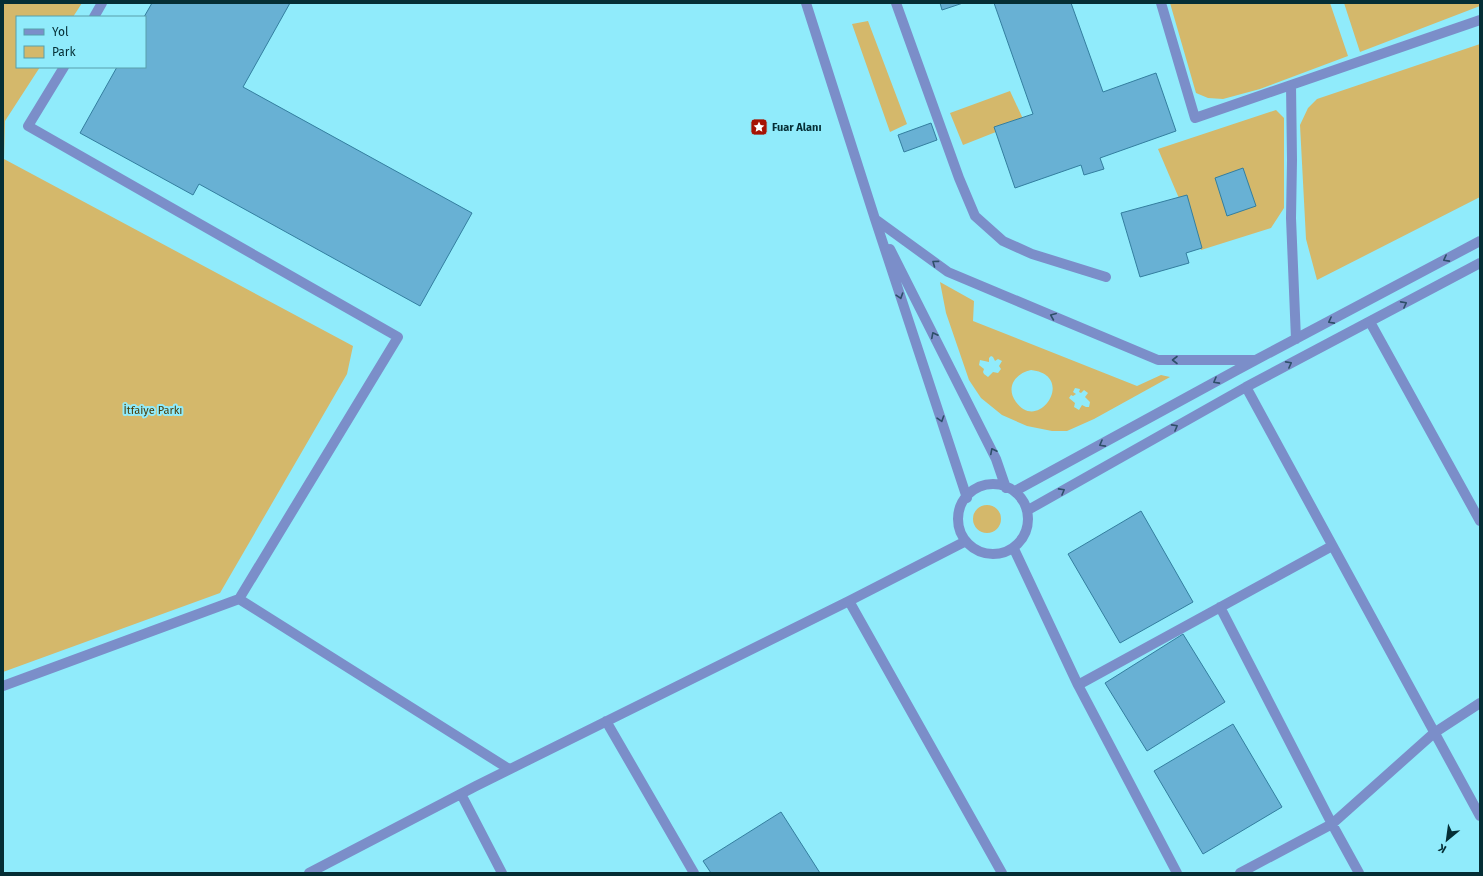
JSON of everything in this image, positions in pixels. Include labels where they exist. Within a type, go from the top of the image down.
[{"type":"street","points":[[95,16],[102,3]]},
{"type":"street","points":[[806,3],[967,498]]},
{"type":"street","points":[[896,3],[959,178],[975,216],[1003,241],[1032,254],[1106,277]]},
{"type":"street","points":[[1161,3],[1195,118],[1480,20]]},
{"type":"street","points":[[3,686],[239,599],[398,338],[28,126],[63,68]]},
{"type":"street","points":[[1291,85],[1291,218],[1296,339]]},
{"type":"street","points":[[875,219],[948,272],[1158,360],[1256,360]]},
{"type":"street","points":[[875,219],[1010,489],[1028,510],[1027,531],[1014,549],[993,555],[972,548],[959,530],[960,508],[973,490],[994,484],[1010,489],[1480,241]]},
{"type":"street","points":[[1028,510],[1246,387],[1480,263]]},
{"type":"street","points":[[1370,322],[1480,521]]},
{"type":"street","points":[[1246,387],[1480,816]]},
{"type":"street","points":[[309,873],[509,769],[849,601],[966,540]]},
{"type":"street","points":[[1078,685],[1332,546]]},
{"type":"street","points":[[1014,549],[1078,685],[1177,873]]},
{"type":"street","points":[[239,599],[509,769]]},
{"type":"street","points":[[849,601],[1002,873]]},
{"type":"street","points":[[1220,607],[1332,824],[1359,873]]},
{"type":"street","points":[[1240,873],[1332,824],[1434,733],[1480,703]]},
{"type":"street","points":[[606,721],[694,873]]},
{"type":"street","points":[[461,794],[502,873]]},
{"type":"green space","name":"İtfaiye Parkı","points":[[3,3],[82,3],[74,16],[16,16],[16,68],[39,68],[5,121],[4,159],[353,346],[347,374],[220,593],[3,672]]},
{"type":"green space","points":[[1170,3],[1330,3],[1348,56],[1260,89],[1223,99],[1208,98],[1196,93]]},
{"type":"green space","points":[[1344,3],[1480,3],[1480,6],[1360,52]]},
{"type":"green space","points":[[868,21],[907,124],[890,132],[852,24]]},
{"type":"green space","points":[[1480,44],[1480,197],[1317,280],[1306,239],[1300,125],[1308,108],[1317,99]]},
{"type":"green space","points":[[1010,91],[1024,121],[963,145],[950,113]]},
{"type":"green space","points":[[1276,110],[1284,118],[1284,208],[1271,228],[1201,250],[1158,149]]},
{"type":"green space","points":[[940,282],[974,301],[973,321],[1137,386],[1161,375],[1170,377],[1094,419],[1067,431],[1052,431],[1027,426],[1002,415],[981,398],[969,380],[946,313]],"holes":[[[991,356],[995,361],[998,359],[1002,361],[999,366],[1001,369],[998,373],[993,372],[988,377],[984,374],[984,369],[979,365],[980,360],[989,362],[989,358]],[[1031,370],[1045,374],[1051,382],[1053,391],[1049,400],[1043,407],[1035,411],[1025,410],[1016,402],[1013,396],[1012,386],[1014,382],[1017,377]],[[1075,388],[1080,389],[1079,392],[1081,393],[1084,390],[1088,393],[1085,397],[1090,402],[1089,407],[1082,405],[1079,410],[1074,407],[1075,403],[1069,398],[1071,395],[1073,396],[1076,394],[1073,392]]]},
{"type":"green space","points":[[987,505],[997,509],[1001,519],[997,529],[987,533],[977,529],[973,519],[977,509]]},
{"type":"building","points":[[152,3],[290,3],[243,87],[472,213],[420,306],[199,184],[193,195],[80,133],[116,68],[146,68],[146,16],[145,16]]},
{"type":"building","points":[[940,3],[963,3],[942,10]]},
{"type":"building","points":[[994,3],[1071,3],[1103,92],[1156,73],[1176,131],[1100,158],[1104,169],[1084,175],[1081,165],[1015,188],[994,127],[1033,114]]},
{"type":"building","points":[[931,123],[937,140],[904,152],[898,135]]},
{"type":"building","points":[[1243,168],[1256,206],[1227,216],[1215,178]]},
{"type":"building","points":[[1187,195],[1202,248],[1186,253],[1189,263],[1140,277],[1121,213]]},
{"type":"building","points":[[1141,511],[1193,602],[1120,643],[1068,554]]},
{"type":"building","points":[[1183,634],[1225,702],[1147,751],[1105,683]]},
{"type":"building","points":[[1233,724],[1282,807],[1203,854],[1154,771]]},
{"type":"building","points":[[781,812],[820,873],[711,873],[703,861]]},
{"type":"place","name":"Fuar Alanı","points":[[759,127]]}]
